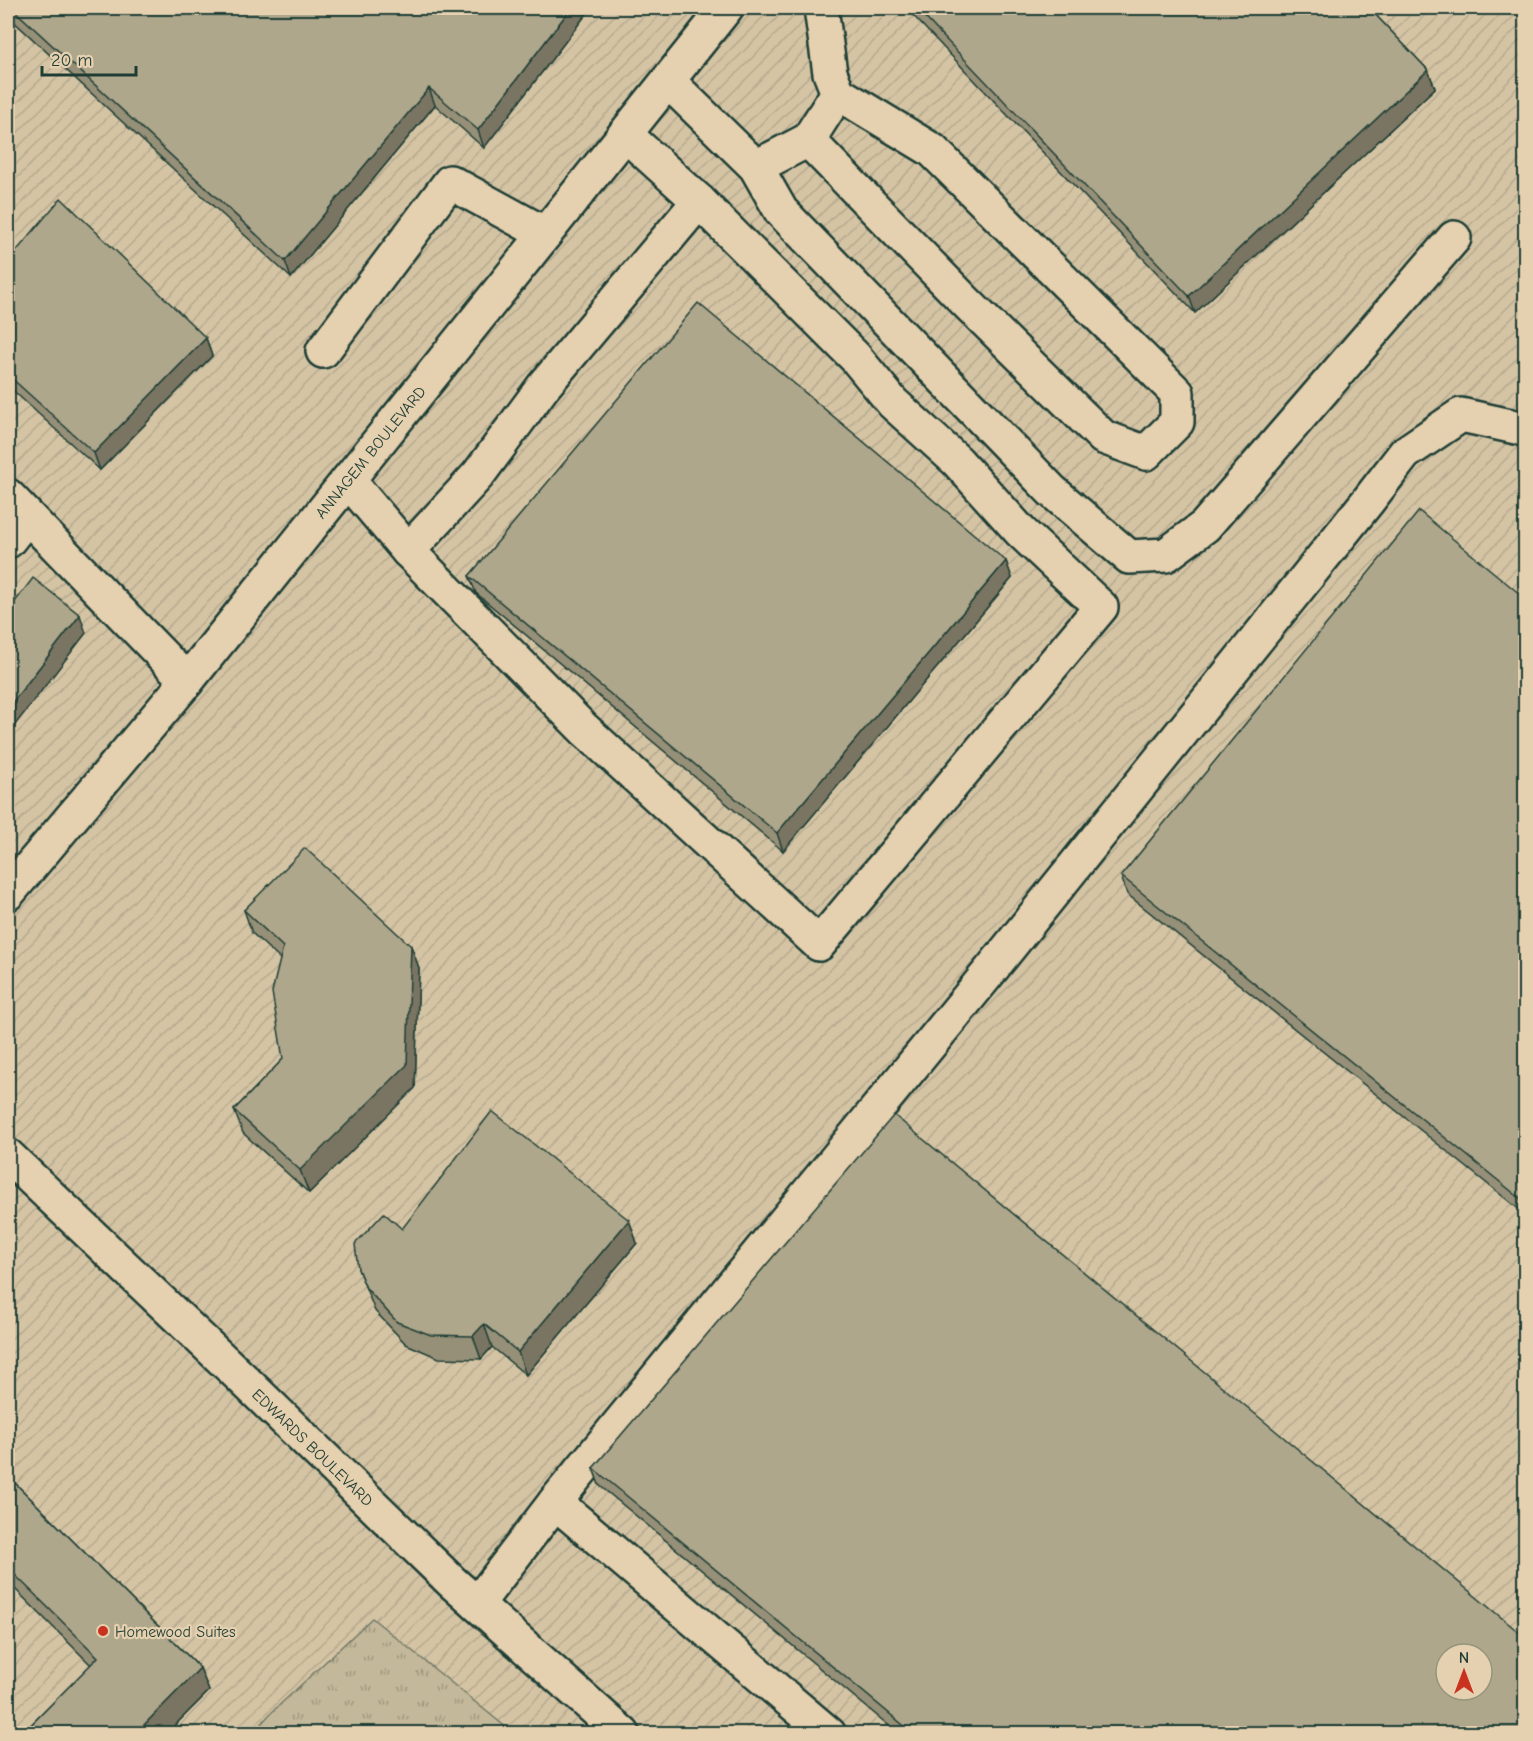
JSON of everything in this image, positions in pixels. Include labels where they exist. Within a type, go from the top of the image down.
[{"type":"street","name":"ANNAGEM BOULEVARD","points":[[8,893],[187,681],[726,8]]},
{"type":"street","points":[[808,141],[965,302],[1103,437],[1146,453],[1177,422],[1177,393],[932,150],[838,93],[830,73],[821,8]]},
{"type":"street","points":[[668,81],[756,167],[781,212],[1052,491],[1129,557],[1166,555],[1205,526],[1454,238]]},
{"type":"street","points":[[756,167],[808,141],[838,93]]},
{"type":"street","points":[[348,480],[408,551],[584,729],[819,944],[1101,607],[1021,532],[957,461],[894,404],[855,357],[699,201],[625,134]]},
{"type":"street","points":[[323,351],[450,182],[545,234]]},
{"type":"street","points":[[408,551],[478,475],[543,387],[699,201]]},
{"type":"street","points":[[477,1604],[555,1502],[997,962],[1405,453],[1461,414],[1526,430]]},
{"type":"street","points":[[14,518],[187,681]]},
{"type":"street","name":"EDWARDS BOULEVARD","points":[[8,1156],[452,1582],[623,1734]]},
{"type":"street","points":[[555,1502],[829,1734]]},
{"type":"shaded area","points":[[8,8],[1525,8],[1525,1733],[8,1734]]},
{"type":"green space","points":[[372,1618],[513,1733],[253,1733],[270,1714]]},
{"type":"building","points":[[12,8],[571,8],[478,130],[429,88],[285,261]]},
{"type":"building","points":[[916,8],[1369,8],[1428,70],[1189,296]]},
{"type":"building","points":[[61,198],[206,338],[94,453],[8,375],[8,261]]},
{"type":"building","points":[[698,303],[1006,561],[777,833],[469,576]]},
{"type":"building","points":[[1419,511],[1526,599],[1526,1203],[1121,876]]},
{"type":"building","points":[[33,578],[80,615],[8,708],[8,611]]},
{"type":"building","points":[[305,848],[411,946],[407,1065],[300,1170],[234,1110],[283,1059],[272,992],[283,947],[244,910]]},
{"type":"building","points":[[492,1111],[629,1220],[518,1352],[484,1324],[473,1336],[431,1335],[397,1322],[366,1288],[358,1269],[355,1244],[384,1213],[402,1229]]},
{"type":"building","points":[[894,1115],[1526,1638],[1526,1734],[914,1734],[593,1468]]},
{"type":"building","name":"Homewood Suites","points":[[8,1476],[200,1668],[135,1734],[22,1734],[98,1657],[8,1568]]},
{"type":"place","name":"Homewood Suites","points":[[103,1631]]}]
